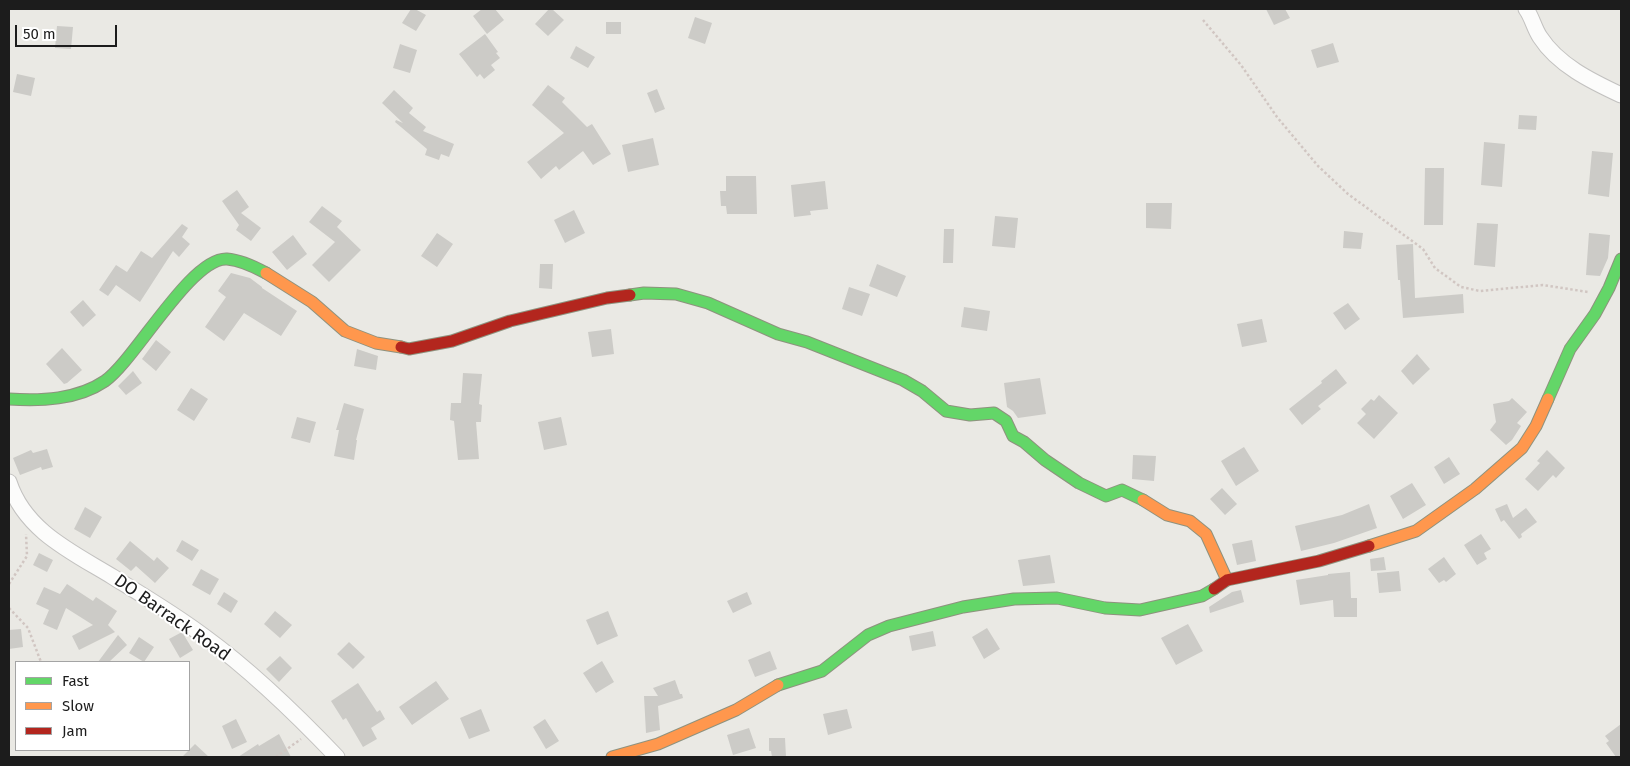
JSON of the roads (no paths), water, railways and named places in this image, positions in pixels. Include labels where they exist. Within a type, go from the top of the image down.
[{"type":"street","points":[[1526,9],[1539,36],[1550,51],[1568,66],[1621,95]]},
{"type":"street","points":[[9,399],[38,401],[64,397],[88,390],[105,381],[122,365],[155,321],[198,273],[213,262],[226,258],[256,267],[276,278],[312,302],[346,331],[376,343],[409,349],[452,341],[510,322],[607,298],[644,293],[676,294],[708,304],[778,334],[807,342],[903,380],[922,391],[946,412],[970,415],[994,413],[1006,421],[1013,436],[1025,440],[1035,452],[1092,490],[1106,496],[1122,490],[1142,499],[1167,515],[1190,521],[1206,534],[1227,580]]},
{"type":"street","points":[[612,757],[658,744],[736,710],[779,684],[822,671],[868,635],[889,626],[963,607],[1014,599],[1057,598],[1105,608],[1140,610],[1202,596],[1227,580],[1318,561],[1416,531],[1475,489],[1522,448],[1536,426],[1570,349],[1615,287],[1621,259]]},
{"type":"street","name":"DO Barrack Road","points":[[9,482],[13,495],[30,520],[61,546],[205,636],[266,686],[337,757]]}]
